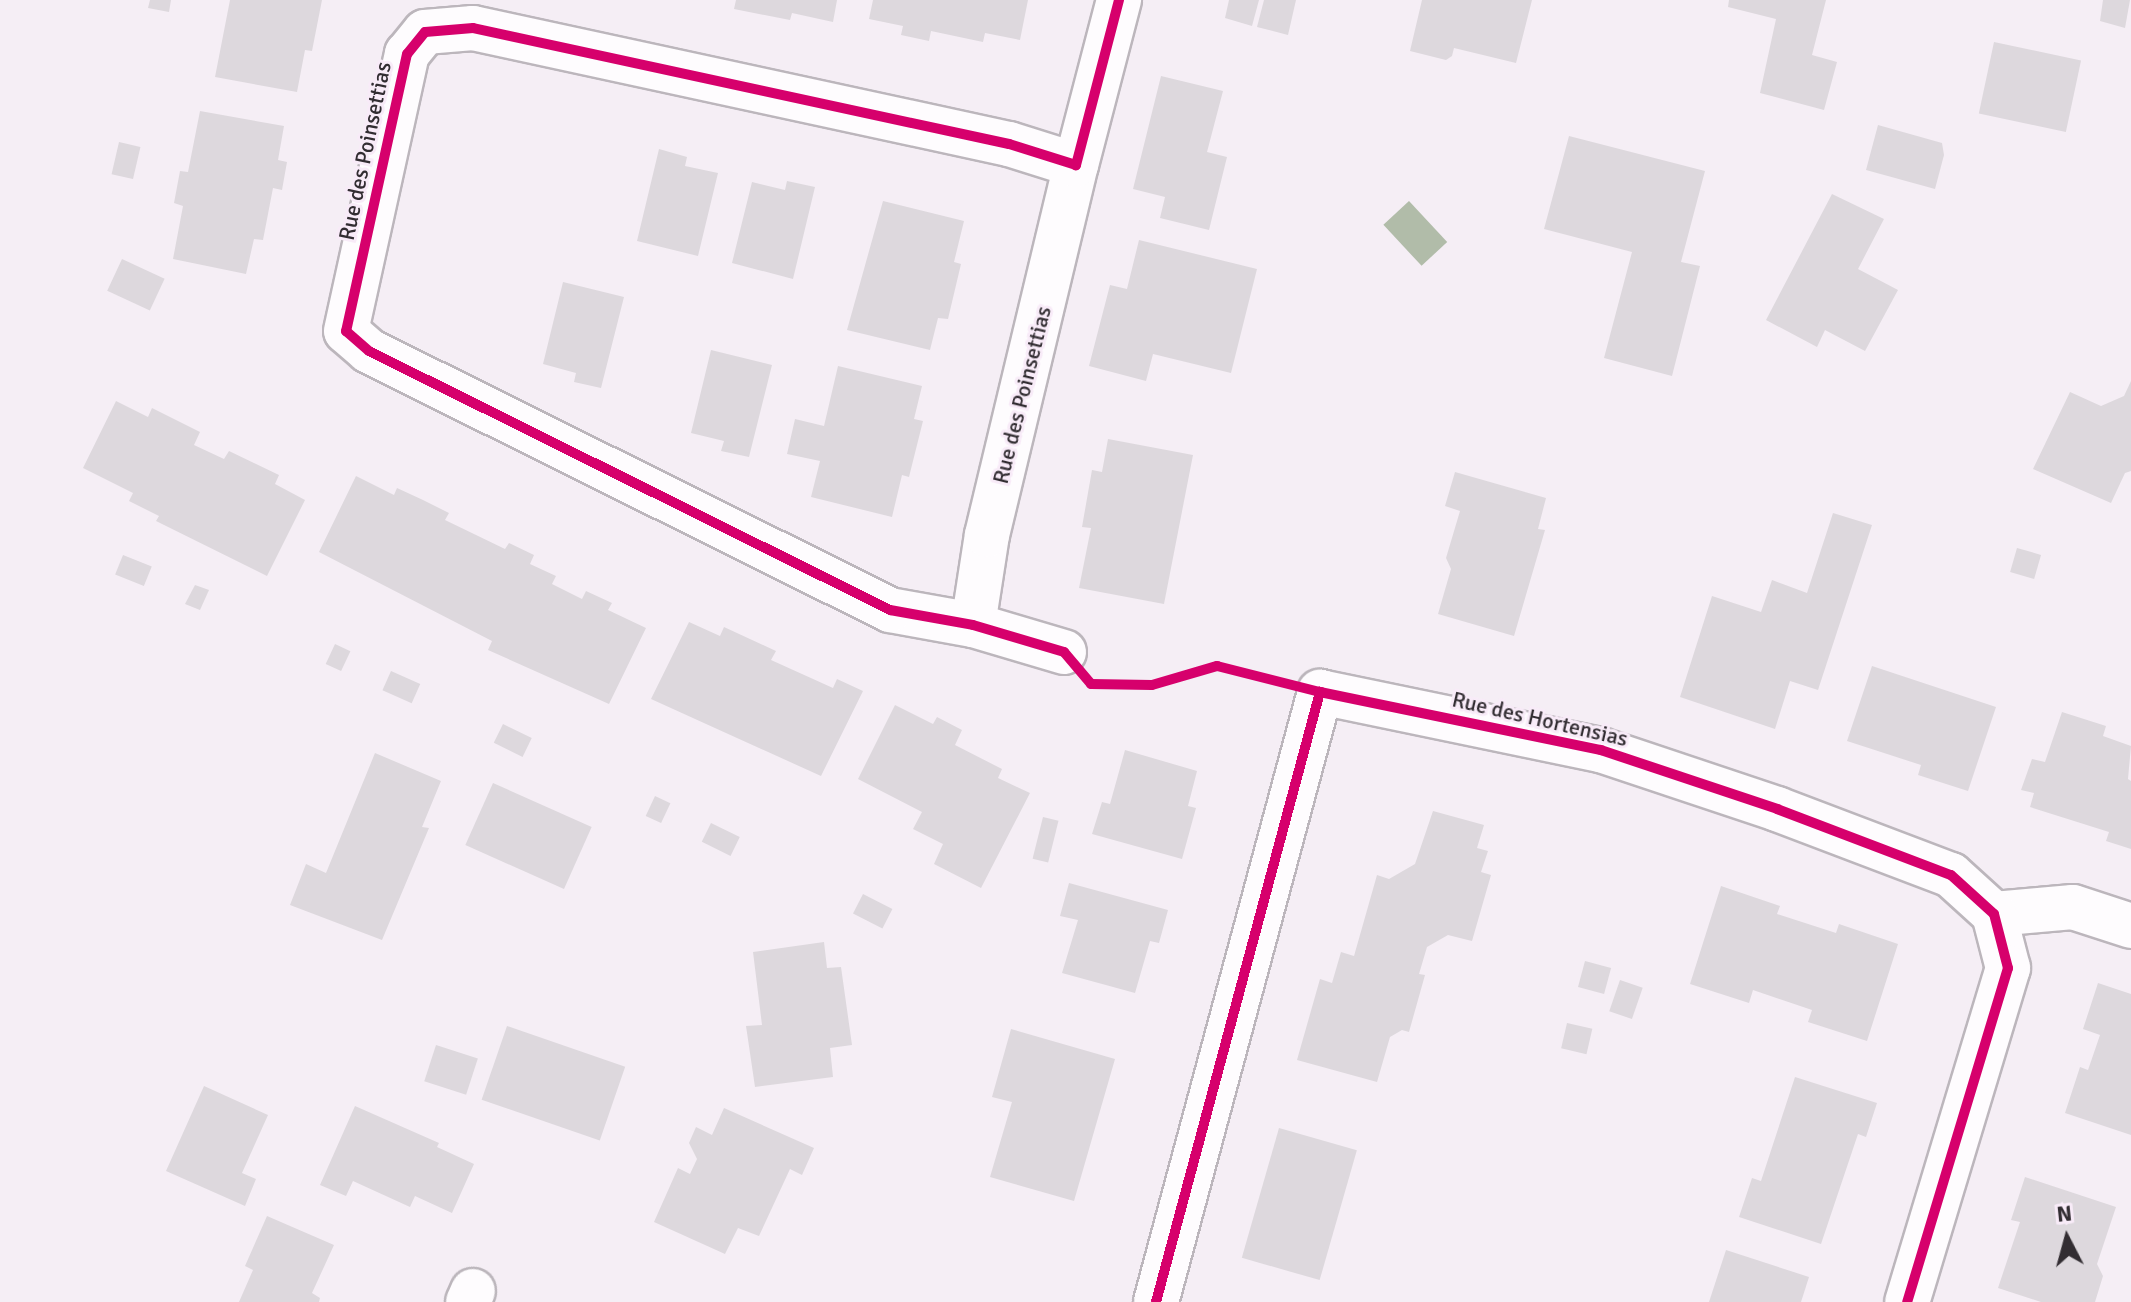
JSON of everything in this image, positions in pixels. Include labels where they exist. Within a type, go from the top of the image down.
[{"type":"street","name":"Rue des Poinsettias","points":[[973,625],[987,535],[1119,0]]},
{"type":"street","name":"Rue des Poinsettias","points":[[1064,652],[973,625],[890,610],[369,351],[346,331],[407,54],[425,32],[473,28],[1009,144],[1076,165]]},
{"type":"street","name":"Rue des Hortensias","points":[[1156,1302],[1320,692],[1601,750],[1777,809],[1951,875],[1994,914]]},
{"type":"street","points":[[1907,1302],[2008,968],[1994,914],[2073,907],[2131,926]]},
{"type":"shaded area","points":[[1409,201],[1447,242],[1422,266],[1383,225]]},
{"type":"building","points":[[150,0],[171,0],[169,12],[148,8]]},
{"type":"building","points":[[230,0],[322,0],[312,51],[305,50],[297,92],[215,77]]},
{"type":"building","points":[[736,0],[837,0],[833,22],[792,13],[790,20],[734,9]]},
{"type":"building","points":[[873,0],[1028,0],[1020,40],[985,33],[983,42],[931,31],[929,41],[901,35],[903,26],[869,19]]},
{"type":"building","points":[[1229,0],[1259,0],[1252,26],[1225,18]]},
{"type":"building","points":[[1264,0],[1296,0],[1288,35],[1257,27]]},
{"type":"building","points":[[1422,0],[1532,0],[1516,63],[1454,48],[1452,56],[1446,60],[1410,51]]},
{"type":"building","points":[[1729,0],[1826,0],[1812,55],[1837,62],[1824,110],[1760,93],[1776,19],[1728,7]]},
{"type":"building","points":[[2103,0],[2130,0],[2125,28],[2100,21]]},
{"type":"building","points":[[1994,42],[2081,61],[2066,132],[1979,113]]},
{"type":"building","points":[[1161,76],[1223,91],[1207,152],[1227,157],[1209,230],[1160,218],[1165,197],[1133,189]]},
{"type":"building","points":[[200,111],[284,126],[278,160],[287,162],[282,190],[273,188],[263,240],[254,239],[246,274],[173,259],[183,206],[174,203],[180,171],[188,172]]},
{"type":"building","points":[[1878,125],[1942,143],[1944,155],[1935,189],[1866,170]]},
{"type":"building","points":[[1569,136],[1705,171],[1681,262],[1700,266],[1672,376],[1604,358],[1632,252],[1544,229]]},
{"type":"building","points":[[119,142],[140,147],[133,179],[112,174]]},
{"type":"building","points":[[659,149],[687,157],[685,166],[718,173],[698,256],[637,241]]},
{"type":"building","points":[[787,181],[815,187],[793,279],[732,263],[752,182],[785,190]]},
{"type":"building","points":[[1832,194],[1884,219],[1858,269],[1898,290],[1865,351],[1825,330],[1817,347],[1766,320]]},
{"type":"building","points":[[883,201],[964,221],[954,262],[961,264],[948,319],[938,318],[930,350],[847,330]]},
{"type":"building","points":[[1139,240],[1257,269],[1231,373],[1153,354],[1146,381],[1089,366],[1110,285],[1127,289]]},
{"type":"building","points":[[122,259],[165,279],[150,311],[107,291]]},
{"type":"building","points":[[563,282],[624,297],[601,388],[574,382],[576,373],[543,364]]},
{"type":"building","points":[[711,350],[772,365],[749,457],[721,451],[724,441],[691,433]]},
{"type":"building","points":[[838,366],[922,386],[914,419],[923,421],[909,477],[902,475],[892,517],[811,497],[820,461],[787,454],[795,419],[824,426]]},
{"type":"building","points":[[2131,381],[2131,471],[2125,473],[2111,503],[2033,469],[2070,392],[2101,406],[2124,396]]},
{"type":"building","points":[[116,401],[148,417],[152,408],[200,432],[194,445],[224,459],[229,451],[279,475],[275,484],[305,500],[267,576],[156,521],[159,516],[129,501],[133,493],[83,468]]},
{"type":"building","points":[[1108,439],[1193,455],[1164,604],[1079,588],[1091,528],[1082,527],[1092,470],[1102,472]]},
{"type":"building","points":[[1455,472],[1546,498],[1538,529],[1545,530],[1514,636],[1438,614],[1451,569],[1446,558],[1460,511],[1445,506]]},
{"type":"building","points":[[356,476],[394,495],[397,488],[423,500],[449,513],[445,520],[505,549],[509,543],[534,555],[530,564],[556,576],[552,584],[582,599],[586,591],[612,603],[608,610],[646,628],[609,704],[488,650],[492,641],[319,552]]},
{"type":"building","points":[[1833,513],[1872,525],[1818,690],[1790,681],[1775,729],[1680,697],[1712,596],[1761,612],[1772,580],[1807,593]]},
{"type":"building","points":[[2017,548],[2041,555],[2034,579],[2010,572]]},
{"type":"building","points":[[123,555],[152,567],[144,586],[115,574]]},
{"type":"building","points":[[195,585],[209,590],[200,610],[185,604]]},
{"type":"building","points":[[689,622],[720,636],[724,627],[776,651],[771,660],[833,688],[837,679],[863,691],[821,776],[651,699]]},
{"type":"building","points":[[335,644],[350,651],[341,671],[326,664]]},
{"type":"building","points":[[1872,666],[1996,707],[1968,791],[1918,775],[1921,765],[1847,741]]},
{"type":"building","points":[[391,671],[420,684],[412,703],[382,690]]},
{"type":"building","points":[[895,705],[933,724],[937,717],[962,730],[955,745],[1002,769],[998,778],[1030,793],[981,888],[934,864],[943,844],[913,829],[922,812],[858,779]]},
{"type":"building","points":[[2062,712],[2106,726],[2103,736],[2131,746],[2128,779],[2131,781],[2131,849],[2106,841],[2109,832],[2030,807],[2034,793],[2021,790],[2032,759],[2045,762]]},
{"type":"building","points":[[503,724],[532,738],[523,757],[494,743]]},
{"type":"building","points":[[1125,750],[1197,771],[1188,806],[1196,808],[1182,859],[1092,834],[1102,802],[1110,804]]},
{"type":"building","points":[[375,753],[441,781],[422,827],[429,828],[382,940],[290,905],[306,864],[326,873]]},
{"type":"building","points":[[493,783],[592,827],[564,889],[465,845]]},
{"type":"building","points":[[655,796],[670,803],[661,823],[646,816]]},
{"type":"building","points":[[1433,811],[1484,825],[1477,848],[1488,851],[1481,872],[1491,875],[1472,941],[1448,935],[1427,947],[1419,974],[1425,975],[1409,1032],[1402,1030],[1390,1037],[1377,1082],[1297,1060],[1320,979],[1332,983],[1341,952],[1354,956],[1377,875],[1389,879],[1415,864]]},
{"type":"building","points":[[1043,817],[1059,821],[1048,863],[1033,859]]},
{"type":"building","points":[[711,823],[740,837],[731,856],[702,842]]},
{"type":"building","points":[[1069,883],[1168,910],[1159,943],[1150,941],[1135,993],[1062,973],[1078,920],[1060,916]]},
{"type":"building","points":[[1721,886],[1780,906],[1777,914],[1836,933],[1839,924],[1898,944],[1867,1041],[1808,1022],[1812,1010],[1753,990],[1749,1003],[1690,984]]},
{"type":"building","points":[[863,894],[892,909],[882,929],[853,914]]},
{"type":"building","points":[[824,942],[827,968],[841,967],[852,1045],[830,1048],[833,1077],[755,1087],[746,1026],[762,1025],[753,952]]},
{"type":"building","points":[[1585,961],[1611,968],[1604,994],[1578,987]]},
{"type":"building","points":[[1620,980],[1643,988],[1632,1019],[1609,1011]]},
{"type":"building","points":[[2098,983],[2131,994],[2131,1135],[2065,1113],[2080,1067],[2088,1070],[2100,1035],[2083,1029]]},
{"type":"building","points":[[1567,1023],[1592,1029],[1586,1054],[1561,1048]]},
{"type":"building","points":[[507,1026],[625,1067],[600,1140],[482,1100]]},
{"type":"building","points":[[1011,1029],[1115,1059],[1074,1201],[990,1177],[1012,1102],[992,1097]]},
{"type":"building","points":[[436,1045],[478,1059],[466,1095],[424,1081]]},
{"type":"building","points":[[1795,1077],[1877,1103],[1866,1137],[1858,1134],[1821,1244],[1739,1217],[1752,1178],[1761,1181]]},
{"type":"building","points":[[204,1086],[268,1115],[242,1173],[256,1179],[245,1206],[166,1171]]},
{"type":"building","points":[[355,1106],[439,1143],[437,1147],[474,1164],[452,1213],[415,1196],[410,1207],[353,1181],[346,1196],[320,1185]]},
{"type":"building","points":[[724,1108],[814,1148],[802,1175],[790,1169],[759,1236],[738,1228],[725,1254],[654,1222],[678,1168],[690,1174],[697,1159],[689,1143],[696,1127],[712,1135]]},
{"type":"building","points":[[1279,1128],[1357,1150],[1320,1280],[1242,1258]]},
{"type":"building","points":[[2025,1177],[2116,1207],[2097,1264],[2103,1276],[2095,1302],[2041,1302],[1998,1288],[2020,1222],[2011,1220]]},
{"type":"building","points":[[267,1216],[334,1245],[312,1293],[320,1298],[319,1302],[239,1302],[253,1270],[245,1266]]},
{"type":"building","points":[[1726,1250],[1809,1277],[1801,1302],[1709,1302]]},
{"type":"cycle path","points":[[1119,0],[1076,165],[1009,144],[473,28],[425,32],[407,54],[346,331],[369,351],[890,610],[973,625],[1064,652],[1091,684],[1152,685],[1217,666],[1320,692]]},
{"type":"cycle path","points":[[1156,1302],[1320,692],[1601,750],[1777,809],[1951,875],[1994,914],[2008,968],[1907,1302]]}]
